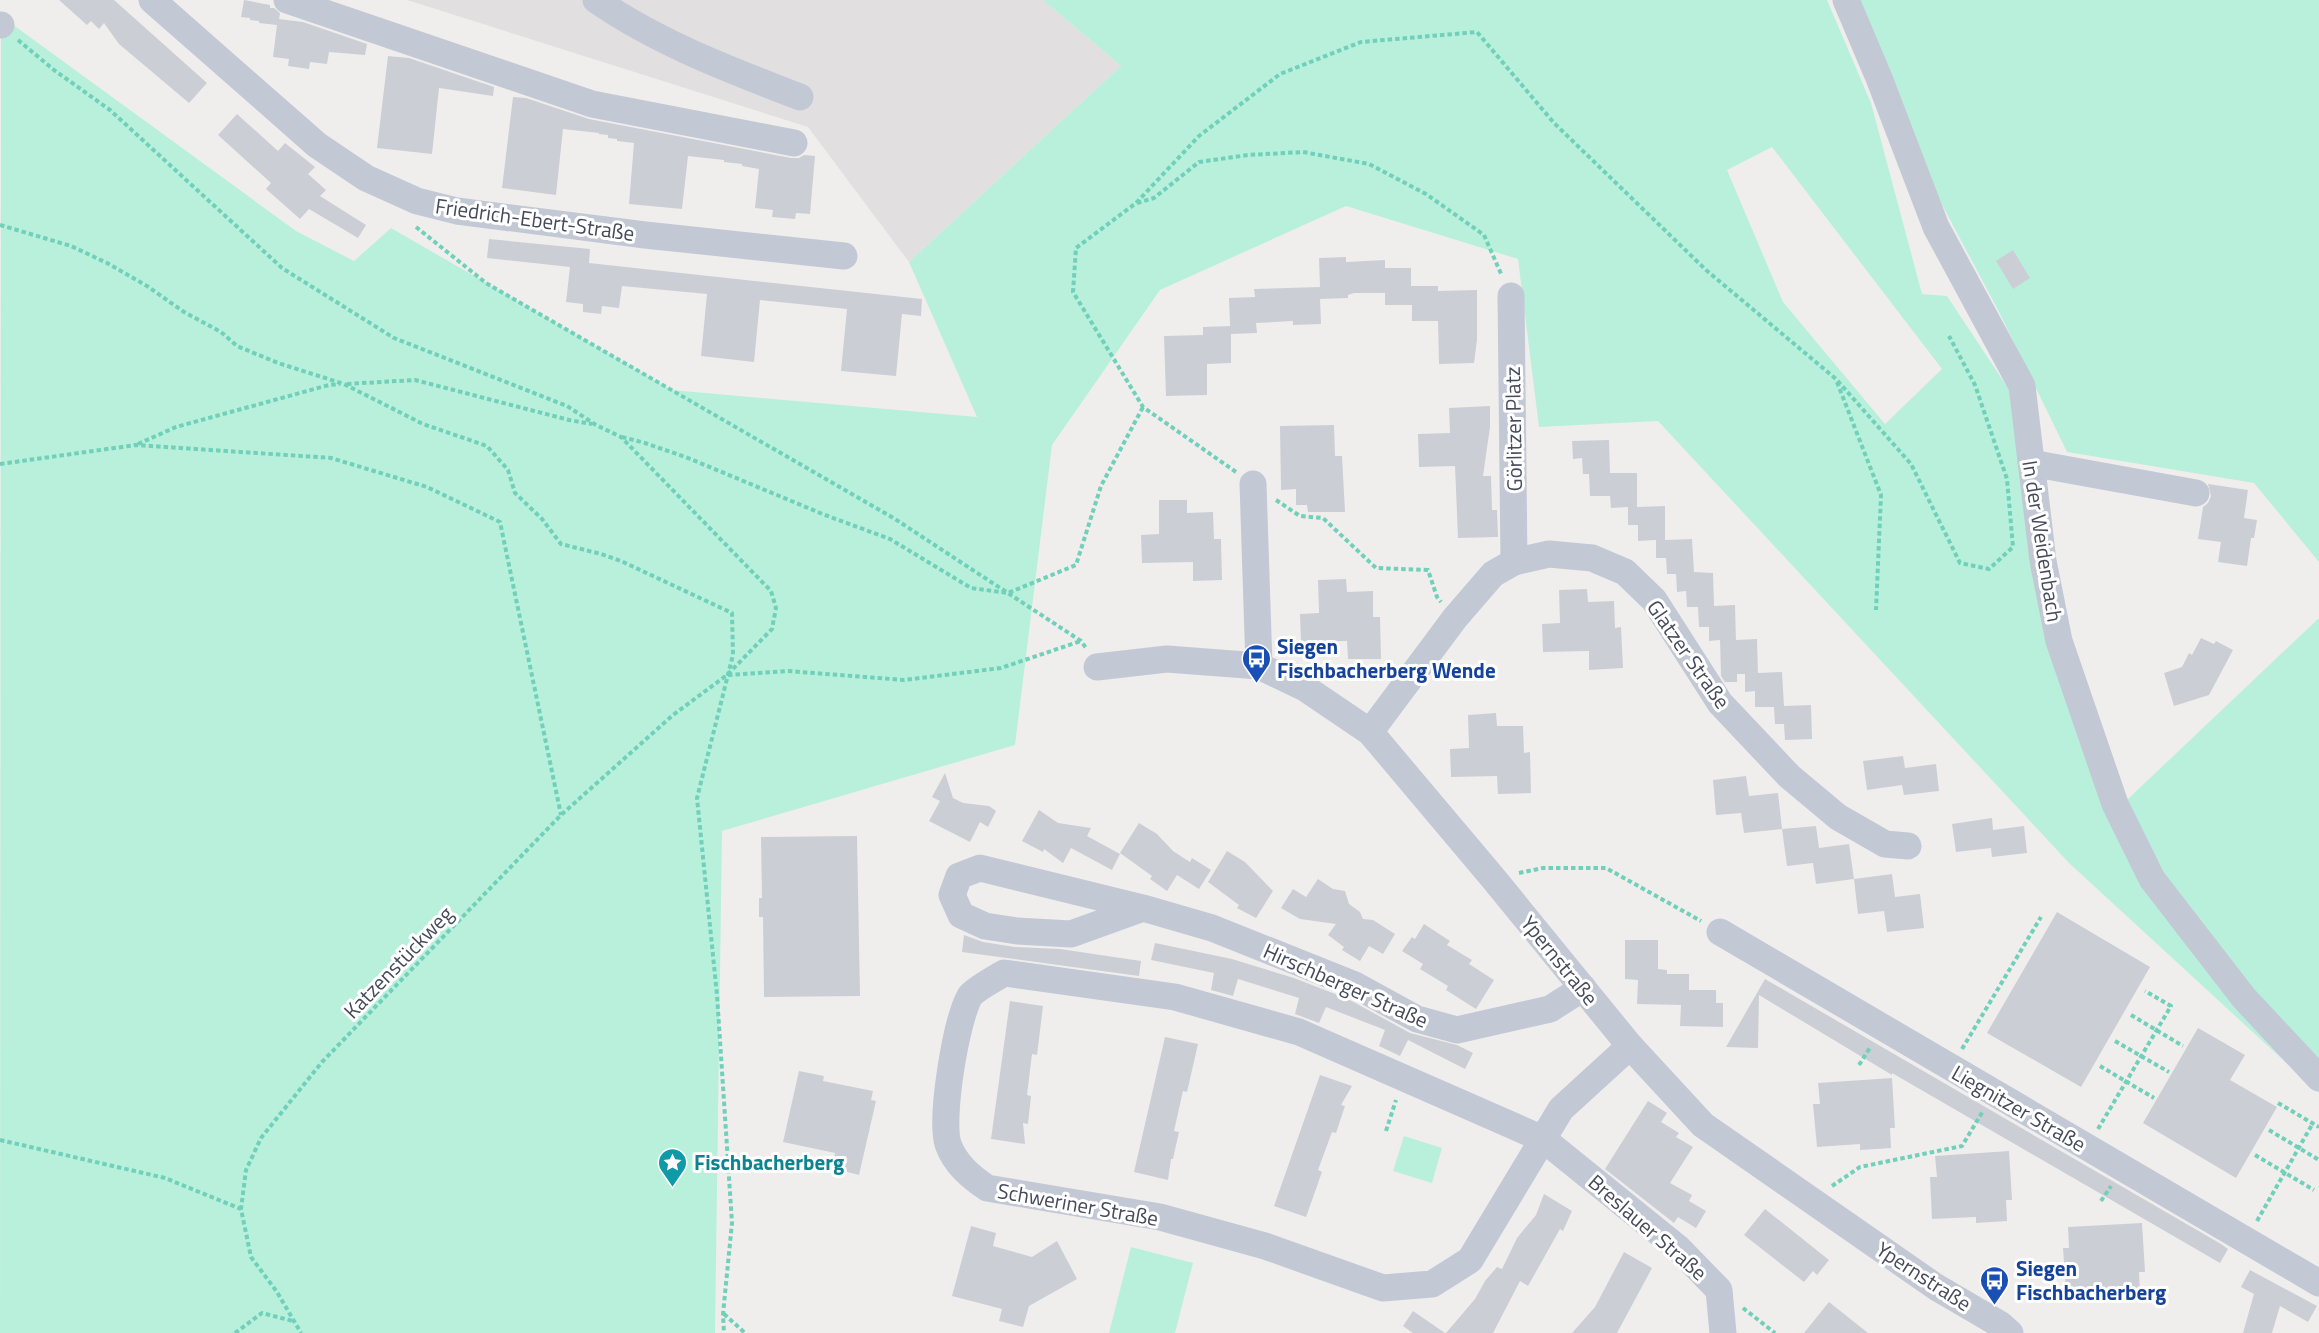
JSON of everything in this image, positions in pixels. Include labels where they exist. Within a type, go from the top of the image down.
[{"type":"street","name":"Friedrich-Ebert-Straße","points":[[152,0],[318,145],[366,178],[417,201],[457,211],[645,235],[844,256]]},
{"type":"street","points":[[287,0],[592,104],[794,143]]},
{"type":"street","points":[[596,0],[618,16],[690,53],[800,97]]},
{"type":"street","name":"In der Weidenbach","points":[[1846,0],[1879,78],[1936,227],[2022,386],[2043,561],[2059,640],[2115,804],[2152,879],[2244,998],[2319,1078]]},
{"type":"street","name":"Görlitzer Platz","points":[[1511,296],[1514,561]]},
{"type":"street","points":[[2031,464],[2196,493]]},
{"type":"street","points":[[1253,484],[1259,666]]},
{"type":"street","name":"Glatzer Straße","points":[[1370,732],[1455,618],[1493,574],[1514,561],[1550,554],[1592,558],[1625,572],[1654,600],[1720,703],[1789,776],[1838,817],[1885,844],[1908,846]]},
{"type":"street","name":"Ypernstraße","points":[[1097,667],[1167,659],[1259,666],[1305,688],[1370,732],[1630,1046],[1703,1125],[1936,1287],[2002,1330]]},
{"type":"street","name":"Hirschberger Straße","points":[[1143,908],[1071,934],[1017,931],[985,926],[961,915],[952,895],[959,876],[980,868],[1143,908],[1212,928],[1355,985],[1417,1019],[1457,1030],[1550,1009],[1583,988]]},
{"type":"street","name":"Liegnitzer Straße","points":[[1720,932],[2319,1283]]},
{"type":"street","name":"Schweriner Straße","points":[[1543,1139],[1299,1032],[1174,997],[1004,973],[971,994],[956,1037],[946,1117],[948,1144],[965,1172],[987,1188],[1160,1217],[1265,1246],[1383,1287],[1432,1284],[1470,1260],[1543,1139],[1561,1109],[1630,1046]]},
{"type":"street","name":"Breslauer Straße","points":[[1543,1139],[1678,1248],[1719,1290],[1723,1333]]},
{"type":"path","points":[[0,25],[54,70],[110,110],[282,268],[394,338],[567,406],[621,437],[688,458],[825,515],[890,539],[971,588],[1008,593],[1076,565],[1101,486],[1143,407]]},
{"type":"path","points":[[1136,203],[1154,198],[1199,162],[1248,155],[1303,152],[1370,164],[1426,194],[1484,235],[1511,296]]},
{"type":"path","points":[[421,219],[414,225],[486,283],[895,519],[1082,640],[1001,668],[904,680],[788,671],[727,675]]},
{"type":"path","points":[[0,225],[71,246],[147,286],[183,312],[221,332],[237,346],[278,363],[344,384],[423,424],[487,446],[508,470],[515,493],[542,519],[561,544],[621,561],[732,613],[733,655],[698,798],[717,995],[732,1223],[723,1314],[724,1333]]},
{"type":"path","points":[[1836,379],[1881,495],[1876,610]]},
{"type":"path","points":[[136,445],[176,427],[329,385],[415,380],[569,420],[596,424]]},
{"type":"path","name":"Katzenstückweg","points":[[301,1333],[277,1292],[251,1257],[241,1209],[246,1170],[261,1138],[322,1062],[561,815],[674,715],[727,675],[772,629],[776,608],[771,591],[621,437]]},
{"type":"path","points":[[0,464],[136,445],[331,458],[427,487],[500,522],[561,815]]},
{"type":"path","points":[[1543,868],[1606,868],[1720,932]]},
{"type":"path","points":[[1951,1068],[2041,917]]},
{"type":"path","points":[[2087,1147],[2170,1006],[2145,991]]},
{"type":"path","points":[[2131,1015],[2183,1046]]},
{"type":"path","points":[[2115,1041],[2169,1072]]},
{"type":"path","points":[[2100,1066],[2154,1098]]},
{"type":"path","points":[[1386,1131],[1403,1079]]},
{"type":"path","points":[[2278,1103],[2319,1127]]},
{"type":"path","points":[[1812,1200],[1860,1167],[1962,1146],[1976,1123]]},
{"type":"path","points":[[2246,1240],[2313,1123]]},
{"type":"path","points":[[2269,1130],[2319,1160]]},
{"type":"path","points":[[0,1140],[165,1179],[241,1209]]},
{"type":"path","points":[[2255,1155],[2314,1190]]},
{"type":"path","points":[[235,1333],[262,1313],[294,1321]]},
{"type":"path","points":[[723,1314],[745,1333]]},
{"type":"shaded area","points":[[407,0],[1043,0],[1121,66],[909,262],[808,127]]},
{"type":"green space","points":[[1043,0],[1827,0],[1871,103],[1922,294],[1947,296],[2014,397],[2110,816],[2319,618],[2319,1093],[2069,863],[1658,421],[1539,427],[1518,259],[1346,206],[1160,290],[1052,445],[1015,745],[722,831],[715,1333],[0,1333],[1,16],[296,231],[354,261],[391,228],[672,390],[977,417],[909,262],[1121,66]],"holes":[[[1772,147],[1942,369],[1885,424],[1783,302],[1727,170]]]},
{"type":"green space","points":[[1856,0],[2319,0],[2319,562],[2254,483],[2067,452],[1998,310],[1931,184]]},
{"type":"green space","points":[[1404,1136],[1442,1148],[1432,1183],[1393,1171]]},
{"type":"green space","points":[[1131,1247],[1193,1263],[1175,1333],[1109,1333]]},
{"type":"building","points":[[59,0],[114,0],[207,83],[189,103],[119,44],[104,23],[99,29],[91,21],[87,25]]},
{"type":"building","points":[[244,0],[270,5],[270,8],[280,13],[279,19],[303,22],[367,44],[365,55],[329,52],[327,64],[310,62],[309,69],[288,66],[289,59],[273,57],[277,25],[259,23],[250,18],[241,17]]},
{"type":"building","points":[[388,56],[409,58],[494,87],[493,96],[439,88],[432,154],[377,148]]},
{"type":"building","points":[[513,97],[526,98],[589,119],[791,158],[804,155],[815,156],[810,214],[796,213],[795,219],[772,217],[773,210],[755,208],[759,169],[724,162],[724,160],[688,156],[682,209],[629,204],[634,143],[617,141],[617,139],[608,138],[608,135],[599,133],[563,129],[556,195],[502,188]]},
{"type":"building","points":[[237,114],[278,151],[285,143],[315,167],[308,174],[326,190],[320,196],[366,225],[358,238],[309,209],[300,219],[266,189],[271,183],[218,135]]},
{"type":"building","points":[[489,239],[590,249],[589,263],[922,299],[921,316],[902,314],[896,376],[841,371],[847,309],[760,300],[754,362],[701,356],[707,294],[622,286],[619,308],[602,306],[601,314],[583,312],[583,304],[566,302],[570,267],[487,258]]},
{"type":"building","points":[[2013,250],[2030,278],[2013,289],[1996,261]]},
{"type":"building","points":[[1346,257],[1346,262],[1385,260],[1385,268],[1411,268],[1411,286],[1438,286],[1438,291],[1477,290],[1477,340],[1474,363],[1439,364],[1438,321],[1412,321],[1412,305],[1385,305],[1385,293],[1354,293],[1348,295],[1348,298],[1320,299],[1321,324],[1293,325],[1293,321],[1256,323],[1257,333],[1231,334],[1231,363],[1207,364],[1207,395],[1166,396],[1164,336],[1203,335],[1203,327],[1230,326],[1229,298],[1255,297],[1254,289],[1320,287],[1319,258]]},
{"type":"building","points":[[1490,406],[1490,427],[1483,476],[1491,476],[1492,510],[1497,510],[1498,537],[1458,538],[1455,466],[1419,467],[1418,434],[1450,433],[1449,408]]},
{"type":"building","points":[[1334,425],[1335,456],[1342,456],[1345,512],[1308,512],[1307,505],[1296,505],[1296,489],[1281,490],[1280,426]]},
{"type":"building","points":[[1609,440],[1610,473],[1637,473],[1637,507],[1665,506],[1665,540],[1692,539],[1694,572],[1713,573],[1714,606],[1735,605],[1736,640],[1757,639],[1758,673],[1782,672],[1784,706],[1811,705],[1812,739],[1785,740],[1784,724],[1775,724],[1774,707],[1755,707],[1755,691],[1745,692],[1745,674],[1737,674],[1737,682],[1725,682],[1721,676],[1720,640],[1709,641],[1709,627],[1699,627],[1698,607],[1687,607],[1686,591],[1677,592],[1676,574],[1667,574],[1666,558],[1656,558],[1656,540],[1638,541],[1638,525],[1628,525],[1628,507],[1611,508],[1610,496],[1590,496],[1589,474],[1583,474],[1582,458],[1573,459],[1572,441]]},
{"type":"building","points":[[2208,484],[2248,490],[2244,518],[2257,520],[2254,538],[2251,538],[2247,566],[2218,562],[2221,542],[2198,539],[2203,507],[2211,496]]},
{"type":"building","points":[[1159,500],[1187,500],[1187,513],[1213,512],[1214,539],[1221,539],[1222,580],[1193,581],[1193,562],[1142,563],[1141,535],[1159,534]]},
{"type":"building","points":[[1346,579],[1347,592],[1373,591],[1373,617],[1380,617],[1381,659],[1348,659],[1347,641],[1301,642],[1300,614],[1319,613],[1318,580]]},
{"type":"building","points":[[1587,589],[1588,602],[1614,601],[1615,628],[1621,627],[1623,668],[1589,670],[1589,651],[1543,652],[1542,624],[1560,623],[1559,590]]},
{"type":"building","points":[[2201,638],[2214,644],[2216,641],[2233,650],[2209,695],[2174,706],[2164,673],[2182,667],[2189,653],[2192,655]]},
{"type":"building","points":[[1496,713],[1497,726],[1523,726],[1524,753],[1530,752],[1531,793],[1498,794],[1497,776],[1451,777],[1450,749],[1469,748],[1468,715]]},
{"type":"building","points":[[1903,756],[1905,768],[1936,764],[1939,791],[1904,795],[1902,785],[1867,790],[1863,761]]},
{"type":"building","points":[[945,773],[953,798],[963,803],[989,806],[996,811],[988,827],[980,822],[970,842],[929,821],[940,801],[932,797]]},
{"type":"building","points":[[1746,776],[1749,796],[1778,793],[1782,829],[1744,833],[1741,813],[1716,815],[1713,780]]},
{"type":"building","points":[[1039,810],[1058,823],[1091,828],[1087,836],[1120,854],[1112,870],[1071,848],[1063,863],[1044,849],[1043,852],[1022,841]]},
{"type":"building","points":[[1992,818],[1993,830],[2024,826],[2027,853],[1992,857],[1991,848],[1956,852],[1952,824]]},
{"type":"building","points":[[1139,823],[1157,834],[1173,851],[1190,862],[1192,858],[1211,870],[1199,889],[1177,875],[1167,891],[1150,879],[1152,876],[1120,853]]},
{"type":"building","points":[[1816,826],[1819,848],[1849,844],[1854,879],[1816,884],[1813,863],[1787,866],[1782,829]]},
{"type":"building","points":[[857,836],[860,996],[764,997],[763,917],[759,917],[759,898],[762,898],[761,837]]},
{"type":"building","points":[[1227,851],[1245,862],[1273,891],[1256,918],[1237,908],[1239,905],[1208,882]]},
{"type":"building","points":[[1892,874],[1895,897],[1920,894],[1924,928],[1887,932],[1884,911],[1858,914],[1854,879]]},
{"type":"building","points":[[1318,879],[1333,889],[1345,891],[1349,904],[1360,912],[1363,919],[1373,920],[1395,934],[1383,954],[1369,946],[1360,961],[1342,950],[1344,947],[1328,935],[1336,924],[1300,919],[1281,908],[1293,889],[1306,897]]},
{"type":"building","points":[[2057,912],[2150,967],[2081,1087],[1987,1033]]},
{"type":"building","points":[[1424,924],[1450,941],[1447,945],[1472,960],[1469,964],[1494,980],[1476,1009],[1446,990],[1448,986],[1420,969],[1423,964],[1402,951],[1412,937],[1415,939]]},
{"type":"building","points":[[964,935],[983,942],[1015,947],[1060,949],[1141,961],[1139,976],[962,952]]},
{"type":"building","points":[[1625,940],[1658,940],[1658,969],[1667,970],[1667,974],[1689,974],[1689,990],[1716,990],[1716,1003],[1723,1003],[1723,1027],[1680,1026],[1681,1005],[1637,1004],[1638,980],[1625,979]]},
{"type":"building","points":[[1155,943],[1232,959],[1294,978],[1348,999],[1410,1033],[1457,1045],[1473,1053],[1465,1069],[1408,1040],[1400,1056],[1379,1046],[1385,1030],[1326,1007],[1319,1023],[1295,1014],[1299,998],[1238,979],[1233,996],[1211,990],[1214,973],[1151,960]]},
{"type":"building","points":[[1765,979],[2221,1244],[2228,1249],[2220,1263],[1892,1073],[1892,1075],[1759,995],[1758,1048],[1726,1047]]},
{"type":"building","points":[[1010,1001],[1043,1006],[1037,1055],[1032,1054],[1027,1095],[1031,1096],[1028,1124],[1023,1123],[1025,1144],[991,1139]]},
{"type":"building","points":[[2198,1028],[2245,1055],[2230,1080],[2277,1107],[2236,1178],[2143,1123]]},
{"type":"building","points":[[1165,1037],[1198,1044],[1187,1092],[1183,1091],[1174,1131],[1179,1132],[1168,1180],[1134,1172]]},
{"type":"building","points":[[799,1071],[824,1076],[823,1081],[873,1091],[871,1100],[876,1101],[859,1175],[832,1168],[835,1153],[783,1142]]},
{"type":"building","points":[[1320,1075],[1352,1086],[1341,1105],[1345,1106],[1336,1133],[1332,1132],[1318,1170],[1322,1172],[1306,1217],[1274,1206]]},
{"type":"building","points":[[1892,1078],[1895,1128],[1890,1128],[1891,1148],[1860,1150],[1860,1144],[1817,1147],[1813,1104],[1820,1104],[1818,1083]]},
{"type":"building","points":[[1648,1101],[1667,1113],[1661,1122],[1679,1133],[1676,1137],[1693,1147],[1670,1183],[1692,1195],[1689,1201],[1706,1211],[1696,1228],[1678,1217],[1674,1223],[1605,1169]]},
{"type":"building","points":[[2009,1151],[2012,1200],[2006,1200],[2007,1221],[1976,1223],[1976,1217],[1932,1219],[1930,1177],[1937,1177],[1935,1156]]},
{"type":"building","points":[[1544,1194],[1572,1211],[1563,1231],[1560,1229],[1528,1286],[1520,1281],[1493,1333],[1446,1333],[1475,1299],[1485,1281],[1497,1267],[1502,1269],[1517,1238],[1536,1215]]},
{"type":"building","points":[[1765,1209],[1829,1260],[1817,1275],[1813,1271],[1804,1282],[1744,1235]]},
{"type":"building","points":[[2142,1223],[2145,1272],[2139,1272],[2140,1292],[2110,1295],[2109,1288],[2066,1291],[2063,1248],[2069,1248],[2068,1227]]},
{"type":"building","points":[[971,1226],[996,1233],[993,1246],[1032,1257],[1057,1241],[1077,1279],[1029,1306],[1023,1327],[999,1321],[1002,1309],[952,1296]]},
{"type":"building","points":[[1624,1252],[1652,1268],[1617,1333],[1572,1333],[1595,1307]]},
{"type":"building","points":[[2250,1270],[2317,1306],[2308,1322],[2280,1306],[2272,1333],[2243,1333],[2254,1294],[2241,1287]]},
{"type":"building","points":[[1829,1302],[1868,1333],[1804,1333]]},
{"type":"building","points":[[1413,1311],[1445,1333],[1413,1333],[1403,1326]]},
{"type":"place","name":"Siegen Fischbacherberg Wende","points":[[1256,684]]},
{"type":"place","name":"Fischbacherberg","points":[[673,1188]]},
{"type":"place","name":"Siegen Fischbacherberg","points":[[1995,1306]]}]
